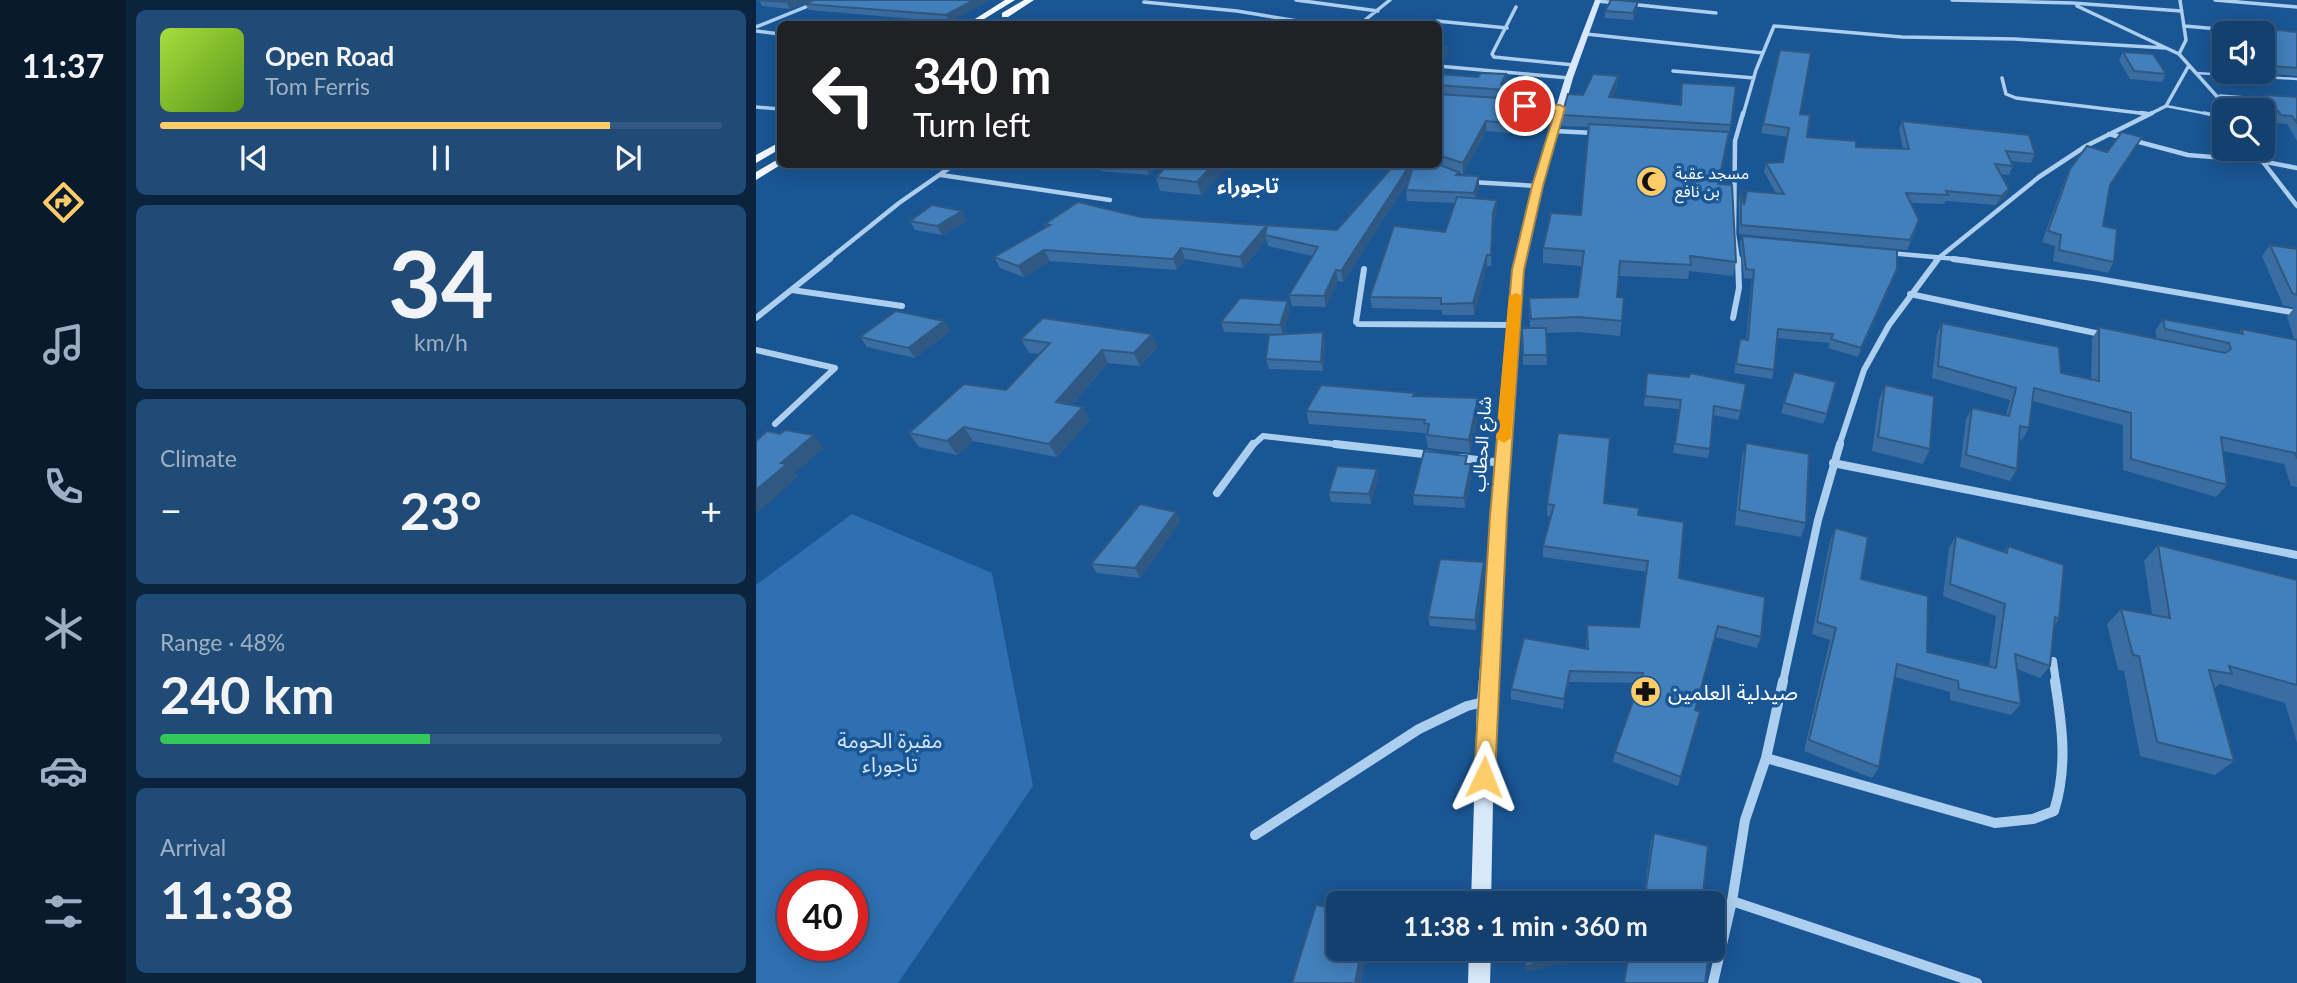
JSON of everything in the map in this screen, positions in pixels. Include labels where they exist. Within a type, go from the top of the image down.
[{"type":"main road","points":[[976,21],[1012,0]]},
{"type":"main road","points":[[995,21],[1030,0]]},
{"type":"main road","points":[[756,160],[777,147]]},
{"type":"main road","points":[[756,177],[777,163]]},
{"type":"street","points":[[756,29],[823,0]]},
{"type":"street","points":[[1296,0],[1378,11]]},
{"type":"street","points":[[1364,21],[1390,0]]},
{"type":"street","points":[[1597,0],[1716,13]]},
{"type":"street","name":"شارع الحطاب","points":[[1481,891],[1486,702],[1518,270],[1537,186],[1597,0]]},
{"type":"street","points":[[1952,0],[2073,3],[2181,11]]},
{"type":"street","points":[[2066,0],[2179,54],[2188,67],[2220,96],[2284,101]]},
{"type":"street","points":[[2179,54],[2186,40],[2180,0]]},
{"type":"street","points":[[2215,0],[2297,7]]},
{"type":"street","points":[[1198,6],[1207,1]]},
{"type":"street","points":[[1144,2],[1198,6],[1296,21]]},
{"type":"street","points":[[1516,6],[1492,54],[1495,58],[1572,71]]},
{"type":"street","points":[[1442,22],[1507,28]]},
{"type":"street","points":[[1733,318],[1739,288],[1735,239],[1735,141],[1754,78],[1774,26],[1902,37],[2015,39],[2166,48]]},
{"type":"street","points":[[2184,26],[2212,28]]},
{"type":"street","points":[[756,29],[777,33]]},
{"type":"street","points":[[1586,34],[1763,53]]},
{"type":"street","points":[[1442,66],[1572,71]]},
{"type":"street","points":[[1713,983],[1732,901],[1745,820],[1766,758],[1818,520],[1833,463],[1864,370],[1889,325],[1940,257],[2039,177],[2109,134],[2166,106],[2188,67]]},
{"type":"street","points":[[1674,71],[1754,78]]},
{"type":"street","points":[[2002,78],[2007,94],[2016,98],[2148,114]]},
{"type":"street","points":[[1519,106],[1560,108]]},
{"type":"street","points":[[756,107],[777,109]]},
{"type":"street","points":[[1554,131],[1595,133]]},
{"type":"street","points":[[2109,134],[2188,155],[2212,157]]},
{"type":"street","points":[[1721,140],[1735,141]]},
{"type":"street","points":[[2261,161],[2297,168]]},
{"type":"street","points":[[2261,161],[2297,206]]},
{"type":"street","points":[[756,318],[899,203],[949,168]]},
{"type":"street","points":[[940,175],[1110,200]]},
{"type":"street","points":[[1466,180],[1537,186]]},
{"type":"street","points":[[1735,239],[1748,241]]},
{"type":"street","points":[[1876,253],[1940,257],[2145,286],[2297,313]]},
{"type":"street","points":[[1364,269],[1356,321],[1358,324],[1513,325]]},
{"type":"street","points":[[792,290],[902,306]]},
{"type":"street","points":[[1910,294],[2112,336]]},
{"type":"street","points":[[756,350],[835,368],[775,425]]},
{"type":"street","points":[[1217,493],[1257,439],[1263,436],[1502,463]]},
{"type":"street","points":[[1833,463],[2297,555]]},
{"type":"street","points":[[1766,758],[1995,823],[2033,819],[2054,811],[2064,766],[2053,661]]},
{"type":"street","points":[[1255,835],[1419,729],[1467,706],[1486,702]]},
{"type":"street","points":[[1732,901],[1977,983]]},
{"type":"street","points":[[1479,983],[1480,961]]},
{"type":"lane","points":[[2195,73],[2297,79]]},
{"type":"lane","points":[[2166,106],[2212,115]]},
{"type":"green space","name":"مقبرة الحومة تاجوراء","points":[[852,514],[992,573],[1033,786],[898,983],[756,983],[756,585]]},
{"type":"building","points":[[758,0],[792,0],[786,2]]},
{"type":"building","points":[[814,0],[974,0],[946,15],[805,4]]},
{"type":"building","points":[[1611,0],[1638,2],[1633,13],[1605,11]]},
{"type":"building","points":[[2275,30],[2297,32],[2297,68],[2275,66]]},
{"type":"building","points":[[1780,50],[1811,53],[1800,114],[1810,115],[1807,137],[1856,141],[1856,147],[1909,149],[1902,121],[2029,135],[2035,154],[2006,151],[2013,166],[1995,164],[2009,189],[2001,196],[1946,191],[1948,195],[1906,193],[1919,220],[1910,240],[1741,225],[1741,190],[1744,205],[1747,191],[1784,194],[1766,163],[1783,162],[1789,128],[1763,124]]},
{"type":"building","points":[[2123,52],[2153,54],[2166,74],[2134,71]]},
{"type":"building","points":[[1481,73],[1506,74],[1501,84],[1534,86],[1532,92],[1442,85],[1442,74],[1478,77]]},
{"type":"building","points":[[1593,74],[1618,76],[1609,97],[1681,105],[1682,83],[1736,86],[1731,125],[1562,115],[1568,94],[1583,95]]},
{"type":"building","points":[[1442,94],[1529,100],[1520,124],[1486,121],[1463,163],[1442,156]]},
{"type":"building","points":[[2266,95],[2297,97],[2297,123],[2292,116],[2281,115],[2275,107],[2275,98],[2268,98]]},
{"type":"building","points":[[1589,124],[1729,132],[1718,184],[1732,185],[1736,262],[1690,256],[1691,265],[1620,261],[1617,297],[1624,298],[1622,321],[1579,317],[1531,319],[1529,298],[1578,297],[1584,251],[1543,248],[1551,213],[1581,215]]},
{"type":"building","points":[[2122,132],[2142,137],[2110,185],[2103,226],[2117,229],[2114,262],[2059,250],[2061,235],[2048,231],[2070,169],[2087,146],[2107,152]]},
{"type":"building","points":[[1442,166],[1458,172],[1456,175],[1479,176],[1474,193],[1406,190],[1413,168],[1442,168]]},
{"type":"building","points":[[1165,168],[1210,168],[1197,182],[1156,177]]},
{"type":"building","points":[[1391,168],[1408,168],[1341,271],[1336,270],[1324,296],[1289,295],[1318,247],[1265,235],[1267,225],[1337,230]]},
{"type":"building","points":[[1457,197],[1497,200],[1493,213],[1491,255],[1487,255],[1473,303],[1441,304],[1441,298],[1370,297],[1394,226],[1445,232]]},
{"type":"building","points":[[1078,202],[1141,217],[1267,225],[1240,257],[1181,248],[1173,259],[1044,250],[1018,266],[994,257],[1050,225],[1045,224]]},
{"type":"building","points":[[932,205],[962,211],[937,226],[910,221]]},
{"type":"building","points":[[1742,236],[1897,250],[1897,269],[1861,348],[1831,339],[1833,334],[1778,329],[1774,370],[1736,364],[1740,339],[1748,340],[1754,270],[1746,269]]},
{"type":"building","points":[[2270,245],[2297,249],[2297,295],[2292,293]]},
{"type":"building","points":[[1240,298],[1288,301],[1280,325],[1221,322]]},
{"type":"building","points":[[896,311],[944,321],[908,348],[860,337]]},
{"type":"building","points":[[1043,318],[1152,334],[1134,353],[1102,350],[1056,402],[1083,407],[1049,444],[964,427],[947,441],[909,433],[964,384],[1006,390],[1050,343],[1021,339]]},
{"type":"building","points":[[2163,319],[2243,334],[2241,329],[2297,340],[2297,459],[2295,453],[2221,437],[2227,485],[2131,459],[2131,413],[2034,388],[2029,428],[2020,426],[2017,469],[1966,455],[1972,408],[2009,416],[2016,388],[1938,366],[1942,323],[2059,347],[2061,373],[2099,381],[2099,327],[2225,353],[2231,349],[2229,343],[2165,329]]},
{"type":"building","points":[[1522,328],[1546,328],[1547,355],[1523,355]]},
{"type":"building","points":[[1323,332],[1321,362],[1266,359],[1269,335]]},
{"type":"building","points":[[1794,372],[1836,382],[1827,414],[1784,403]]},
{"type":"building","points":[[1647,373],[1689,377],[1690,373],[1746,384],[1741,411],[1714,406],[1710,449],[1675,444],[1681,400],[1645,396]]},
{"type":"building","points":[[1321,385],[1415,393],[1413,396],[1478,398],[1469,440],[1427,435],[1429,424],[1424,423],[1425,420],[1306,411]]},
{"type":"building","points":[[1885,385],[1934,396],[1930,449],[1878,437]]},
{"type":"building","points":[[785,430],[814,435],[781,463],[787,464],[756,490],[756,441],[767,431],[780,434]]},
{"type":"building","points":[[1558,433],[1610,438],[1604,503],[1639,508],[1638,515],[1684,522],[1679,578],[1765,597],[1761,637],[1718,626],[1695,710],[1700,712],[1681,777],[1615,752],[1643,673],[1570,671],[1564,699],[1511,689],[1524,638],[1588,649],[1587,625],[1639,627],[1648,561],[1543,546],[1554,505],[1547,504]]},
{"type":"building","points":[[1746,443],[1809,454],[1806,523],[1739,510]]},
{"type":"building","points":[[1424,451],[1467,456],[1465,464],[1471,464],[1464,498],[1413,495]]},
{"type":"building","points":[[1337,466],[1377,469],[1369,494],[1329,492]]},
{"type":"building","points":[[1140,504],[1176,512],[1135,568],[1091,564]]},
{"type":"building","points":[[1835,528],[1868,537],[1861,579],[1928,596],[1927,652],[1996,668],[2005,604],[1950,584],[1956,536],[2007,553],[2008,546],[2064,565],[2059,619],[2055,617],[2050,666],[2015,654],[2021,704],[1959,689],[1958,681],[1897,664],[1879,767],[1809,740],[1836,628],[1817,622]]},
{"type":"building","points":[[2158,545],[2297,580],[2297,685],[2229,666],[2232,674],[2209,670],[2234,761],[2157,742],[2139,656],[2133,655],[2121,609],[2170,618]]},
{"type":"building","points":[[1440,559],[1484,562],[1475,620],[1428,617]]},
{"type":"building","points":[[1654,833],[1708,846],[1703,891],[1646,891]]},
{"type":"building","points":[[1316,905],[1326,907],[1326,961],[1359,961],[1355,983],[1292,983]]},
{"type":"building","points":[[1525,961],[1547,961],[1526,966]]},
{"type":"building","points":[[1628,961],[1708,961],[1705,983],[1624,983]]},
{"type":"slow traffic","points":[[1504,438],[1516,296]]},
{"type":"place","name":"مسجد عقبة بن نافع","points":[[1652,181]]},
{"type":"place","name":"صيدلية العلمين","points":[[1645,691]]},
{"type":"district","name":"تاجوراء","points":[[1248,184]]},
{"type":"route","points":[[1484,777],[1498,516],[1518,270],[1537,186],[1560,108],[1525,106]]}]
